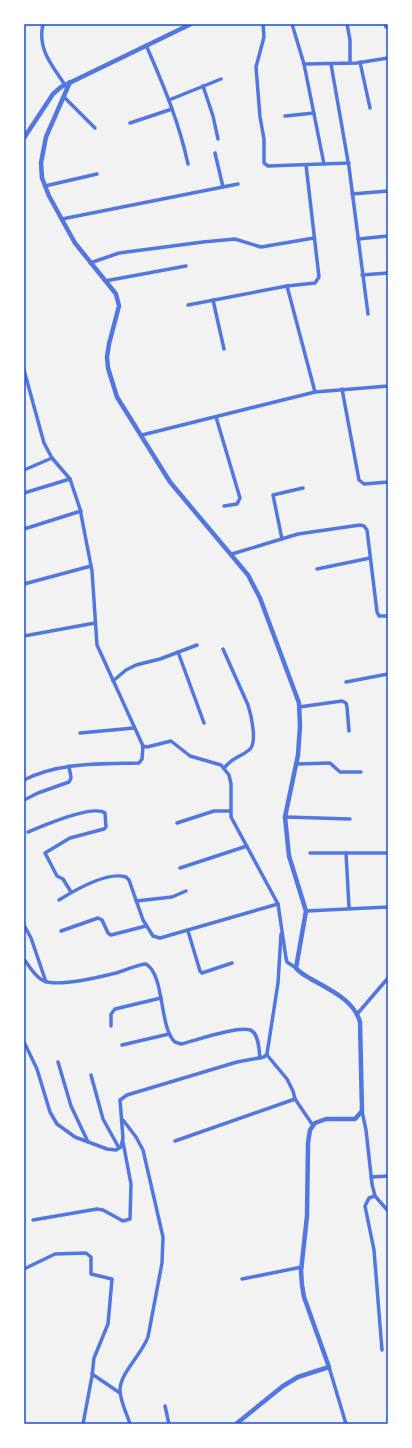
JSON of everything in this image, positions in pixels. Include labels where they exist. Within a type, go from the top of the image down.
[{"type":"street","points":[[42,24],[41,39],[43,49],[68,83]]},
{"type":"street","points":[[24,137],[53,94],[68,83],[191,24]]},
{"type":"street","points":[[263,24],[264,37],[256,67],[260,117],[264,139],[264,163],[268,166],[349,163]]},
{"type":"street","points":[[292,24],[304,64],[324,164]]},
{"type":"street","points":[[347,24],[350,40],[350,63]]},
{"type":"street","points":[[146,45],[169,100],[188,164]]},
{"type":"street","points":[[304,64],[350,63],[388,58]]},
{"type":"street","points":[[360,62],[370,108]]},
{"type":"street","points":[[331,64],[349,163],[368,314]]},
{"type":"street","points":[[169,100],[221,79]]},
{"type":"street","points":[[68,83],[64,97],[57,109],[46,136],[41,163],[42,178],[75,243],[116,294],[119,306],[109,344],[108,368],[117,397],[170,482],[209,530],[232,554],[248,575],[260,598],[299,707],[300,726],[296,764],[285,817],[289,856],[306,911],[296,968]]},
{"type":"street","points":[[203,86],[213,116],[218,139]]},
{"type":"street","points":[[64,97],[95,128]]},
{"type":"street","points":[[130,123],[172,109]]},
{"type":"street","points":[[285,116],[314,113]]},
{"type":"street","points":[[214,152],[223,187]]},
{"type":"street","points":[[188,305],[287,286],[315,283],[317,281],[319,277],[306,165]]},
{"type":"street","points":[[46,186],[72,178],[97,174]]},
{"type":"street","points":[[62,219],[238,184]]},
{"type":"street","points":[[352,194],[388,191]]},
{"type":"street","points":[[358,239],[388,236]]},
{"type":"street","points":[[90,263],[119,253],[203,242],[235,239],[261,246],[314,238]]},
{"type":"street","points":[[105,281],[186,266]]},
{"type":"street","points":[[362,275],[388,273]]},
{"type":"street","points":[[287,286],[315,392]]},
{"type":"street","points":[[213,300],[224,349]]},
{"type":"street","points":[[24,370],[44,443],[52,458],[70,479],[81,511],[91,566],[97,645],[143,746],[142,760],[139,762],[69,766],[34,775],[24,780]]},
{"type":"street","points":[[142,435],[315,392],[388,386]]},
{"type":"street","points":[[24,390],[29,388]]},
{"type":"street","points":[[342,389],[359,480],[364,484],[388,482]]},
{"type":"street","points":[[216,417],[240,498],[237,504],[224,506]]},
{"type":"street","points":[[24,470],[52,458]]},
{"type":"street","points":[[24,493],[70,479]]},
{"type":"street","points":[[282,539],[274,494],[303,488]]},
{"type":"street","points":[[24,529],[81,511]]},
{"type":"street","points":[[232,554],[298,534],[360,525],[364,526],[367,530],[378,614],[388,616]]},
{"type":"street","points":[[317,569],[370,558]]},
{"type":"street","points":[[24,584],[91,566]]},
{"type":"street","points":[[24,636],[95,623]]},
{"type":"street","points":[[113,681],[131,667],[197,645]]},
{"type":"street","points":[[223,649],[252,715],[253,736],[250,750],[236,756],[224,768]]},
{"type":"street","points":[[178,652],[204,723]]},
{"type":"street","points":[[346,682],[388,674]]},
{"type":"street","points":[[299,707],[342,701],[347,707],[349,731]]},
{"type":"street","points":[[80,732],[134,728]]},
{"type":"street","points":[[143,746],[147,747],[170,741],[190,756],[216,763],[224,768],[231,784],[230,811],[234,823],[278,904],[287,962],[302,974],[342,997],[358,1013],[360,1022],[362,1111],[366,1130],[371,1177],[375,1196],[388,1211]]},
{"type":"street","points":[[296,764],[330,763],[340,772],[361,772]]},
{"type":"street","points":[[24,800],[38,793],[69,782],[71,778],[69,766]]},
{"type":"street","points":[[28,832],[74,814],[100,811],[105,813],[106,827],[104,829],[70,838],[45,853],[57,876],[63,879],[71,892]]},
{"type":"street","points":[[177,822],[214,811],[230,811]]},
{"type":"street","points":[[285,817],[350,819]]},
{"type":"street","points":[[180,868],[247,846]]},
{"type":"street","points":[[310,853],[388,853]]},
{"type":"street","points":[[346,853],[349,907]]},
{"type":"street","points":[[59,900],[71,892],[92,882],[123,876],[129,880],[146,926],[156,938],[188,931],[278,904]]},
{"type":"street","points":[[136,901],[172,897],[186,891]]},
{"type":"street","points":[[306,911],[349,907],[388,907]]},
{"type":"street","points":[[61,931],[98,918],[102,920],[108,933],[111,935],[146,926]]},
{"type":"street","points":[[282,923],[278,978],[267,1055],[287,1079],[295,1098],[312,1124],[308,1143],[307,1216],[302,1267],[304,1297],[329,1367],[346,1424]]},
{"type":"street","points":[[24,925],[32,938],[46,982]]},
{"type":"street","points":[[188,931],[200,971],[202,973],[232,963]]},
{"type":"street","points":[[24,958],[35,974],[46,982],[62,983],[115,973],[146,964],[152,970],[161,998],[169,1034],[175,1042],[181,1044],[237,1029],[249,1030],[254,1032],[260,1058]]},
{"type":"street","points":[[358,1013],[388,978]]},
{"type":"street","points":[[111,1026],[111,1014],[115,1009],[161,998]]},
{"type":"street","points":[[122,1045],[169,1034]]},
{"type":"street","points":[[24,1042],[37,1069],[50,1112],[57,1124],[75,1137],[107,1149],[116,1150],[123,1142]]},
{"type":"street","points":[[34,1220],[97,1209],[103,1210],[123,1221],[130,1219],[131,1184],[123,1142],[120,1100],[127,1095],[237,1062],[260,1058],[267,1055]]},
{"type":"street","points":[[58,1062],[71,1106],[88,1142]]},
{"type":"street","points":[[91,1075],[103,1118],[119,1148]]},
{"type":"street","points":[[175,1141],[295,1098]]},
{"type":"street","points":[[312,1124],[326,1120],[354,1119],[362,1111]]},
{"type":"street","points":[[122,1119],[136,1137],[143,1150],[163,1237],[162,1263],[148,1337],[124,1378],[120,1393],[130,1424]]},
{"type":"street","points":[[371,1177],[388,1176]]},
{"type":"street","points":[[375,1196],[369,1198],[365,1206],[374,1250],[382,1350]]},
{"type":"street","points":[[24,1269],[55,1254],[86,1253],[91,1257],[91,1274],[112,1279],[108,1324],[94,1358],[83,1424]]},
{"type":"street","points":[[242,1279],[302,1267]]},
{"type":"street","points":[[236,1424],[282,1386],[298,1377],[329,1367]]},
{"type":"street","points":[[92,1374],[107,1386],[120,1393]]},
{"type":"street","points":[[165,1406],[169,1424]]}]
